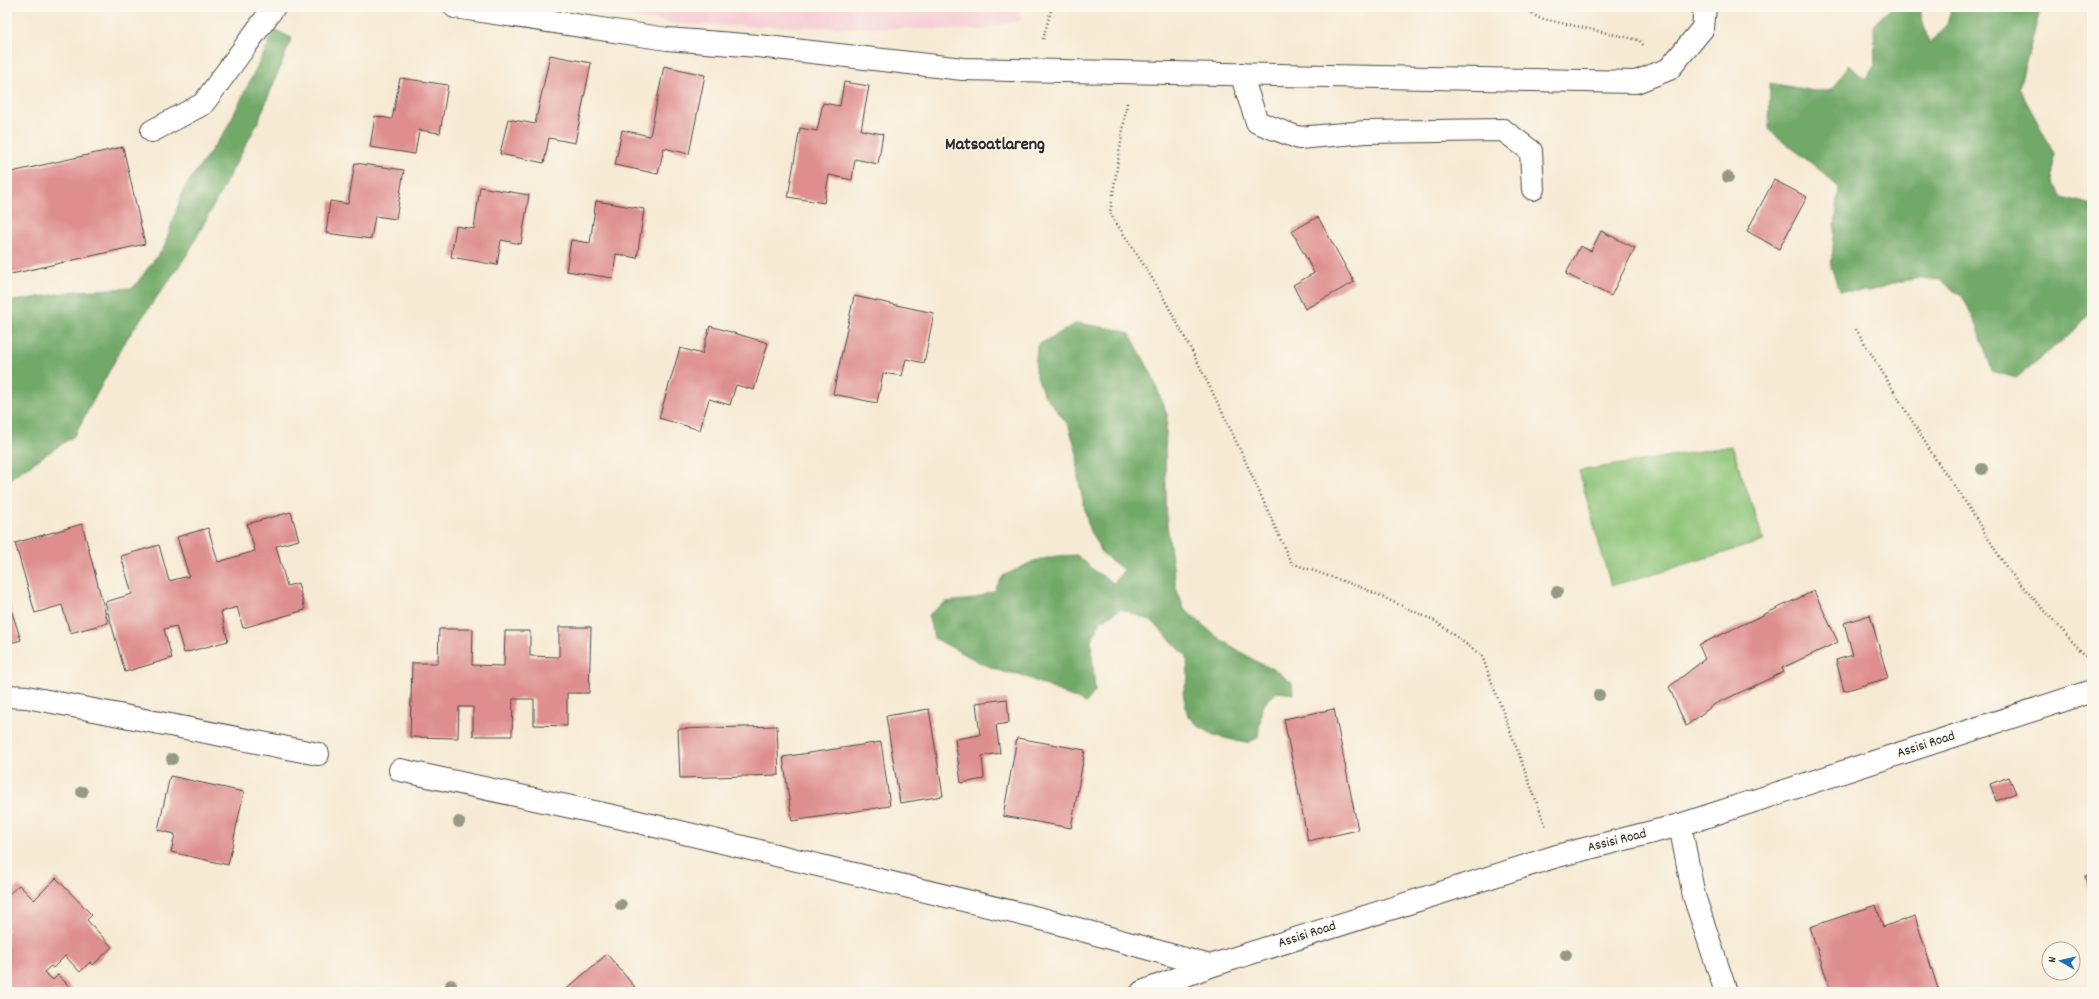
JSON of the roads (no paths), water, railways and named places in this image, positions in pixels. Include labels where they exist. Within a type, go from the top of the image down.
[{"type":"street","points":[[152,130],[203,104],[274,7]]},
{"type":"street","points":[[455,7],[667,39],[758,46],[963,69],[1636,82],[1669,69],[1703,28],[1705,7]]},
{"type":"street","points":[[1241,74],[1257,122],[1299,138],[1366,132],[1503,130],[1531,151],[1533,189]]},
{"type":"street","name":"Assisi Road","points":[[1142,992],[1210,966],[1557,856],[1680,825],[2092,691]]},
{"type":"street","points":[[7,696],[27,697],[318,754]]},
{"type":"street","points":[[400,770],[622,818],[1046,920],[1210,966]]},
{"type":"street","points":[[1680,825],[1694,896],[1726,992]]},
{"type":"district","name":"Matsoatlareng","points":[[995,145]]}]
